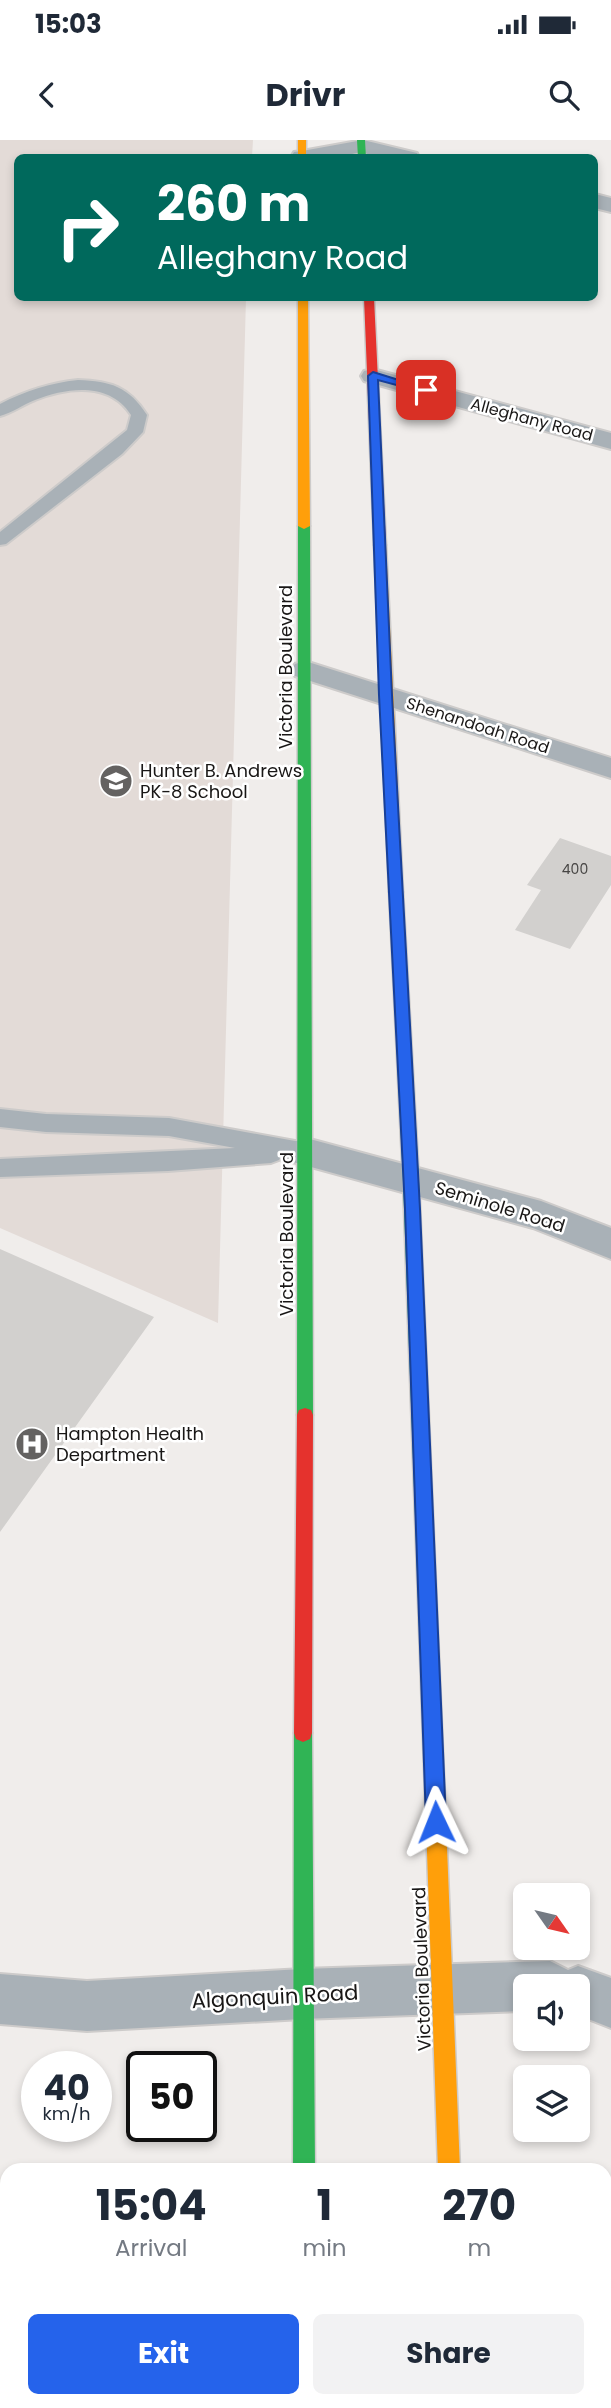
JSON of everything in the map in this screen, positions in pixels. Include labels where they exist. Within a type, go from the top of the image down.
[{"type":"main road","name":"Victoria Boulevard","points":[[303,301],[306,1152],[302,1994],[304,2163]]},
{"type":"main road","name":"Victoria Boulevard","points":[[369,301],[411,1181],[449,2163]]},
{"type":"street","points":[[322,154],[361,148],[390,154]]},
{"type":"street","name":"Alleghany Road","points":[[373,376],[611,441]]},
{"type":"street","name":"Shenandoah Road","points":[[305,670],[611,768]]},
{"type":"street","name":"Seminole Road","points":[[306,1152],[541,1216],[611,1244]]},
{"type":"street","name":"Algonquin Road","points":[[0,1999],[87,2006],[302,1994],[513,1987]]},
{"type":"street","points":[[590,1995],[611,2003]]},
{"type":"lane","points":[[0,411],[50,388],[80,385],[106,389],[127,398],[139,415],[135,432],[116,450],[23,519],[0,540]]},
{"type":"lane","points":[[0,1118],[46,1123],[169,1127],[306,1152]]},
{"type":"lane","points":[[0,1168],[168,1163],[306,1152]]},
{"type":"shaded area","name":"Hunter B. Andrews PK-8 School","points":[[0,140],[253,140],[252,154],[14,154],[14,301],[246,301],[218,1323],[0,1228]]},
{"type":"building","points":[[560,838],[611,856],[611,885],[570,949],[515,930],[541,890],[527,885]]},
{"type":"building","name":"Hampton Health Department","points":[[0,1249],[154,1317],[0,1532]]},
{"type":"traffic: fast","points":[[361,140],[362,154]]},
{"type":"traffic: fast","points":[[304,526],[305,1415]]},
{"type":"traffic: fast","points":[[396,892],[411,1181],[436,1823]]},
{"type":"traffic: fast","points":[[303,1733],[304,2163]]},
{"type":"traffic: slow","points":[[302,140],[302,154]]},
{"type":"traffic: slow","points":[[303,301],[304,526]]},
{"type":"traffic: slow","points":[[380,545],[396,892]]},
{"type":"traffic: slow","points":[[436,1823],[449,2163]]},
{"type":"traffic: jam","points":[[369,301],[380,545]]},
{"type":"traffic: jam","points":[[303,1733],[305,1415]]},
{"type":"place","name":"Hunter B. Andrews PK-8 School","points":[[116,781]]},
{"type":"place","name":"Hampton Health Department","points":[[32,1444]]},
{"type":"route","points":[[426,390],[373,376],[412,1209],[436,1822]]}]
